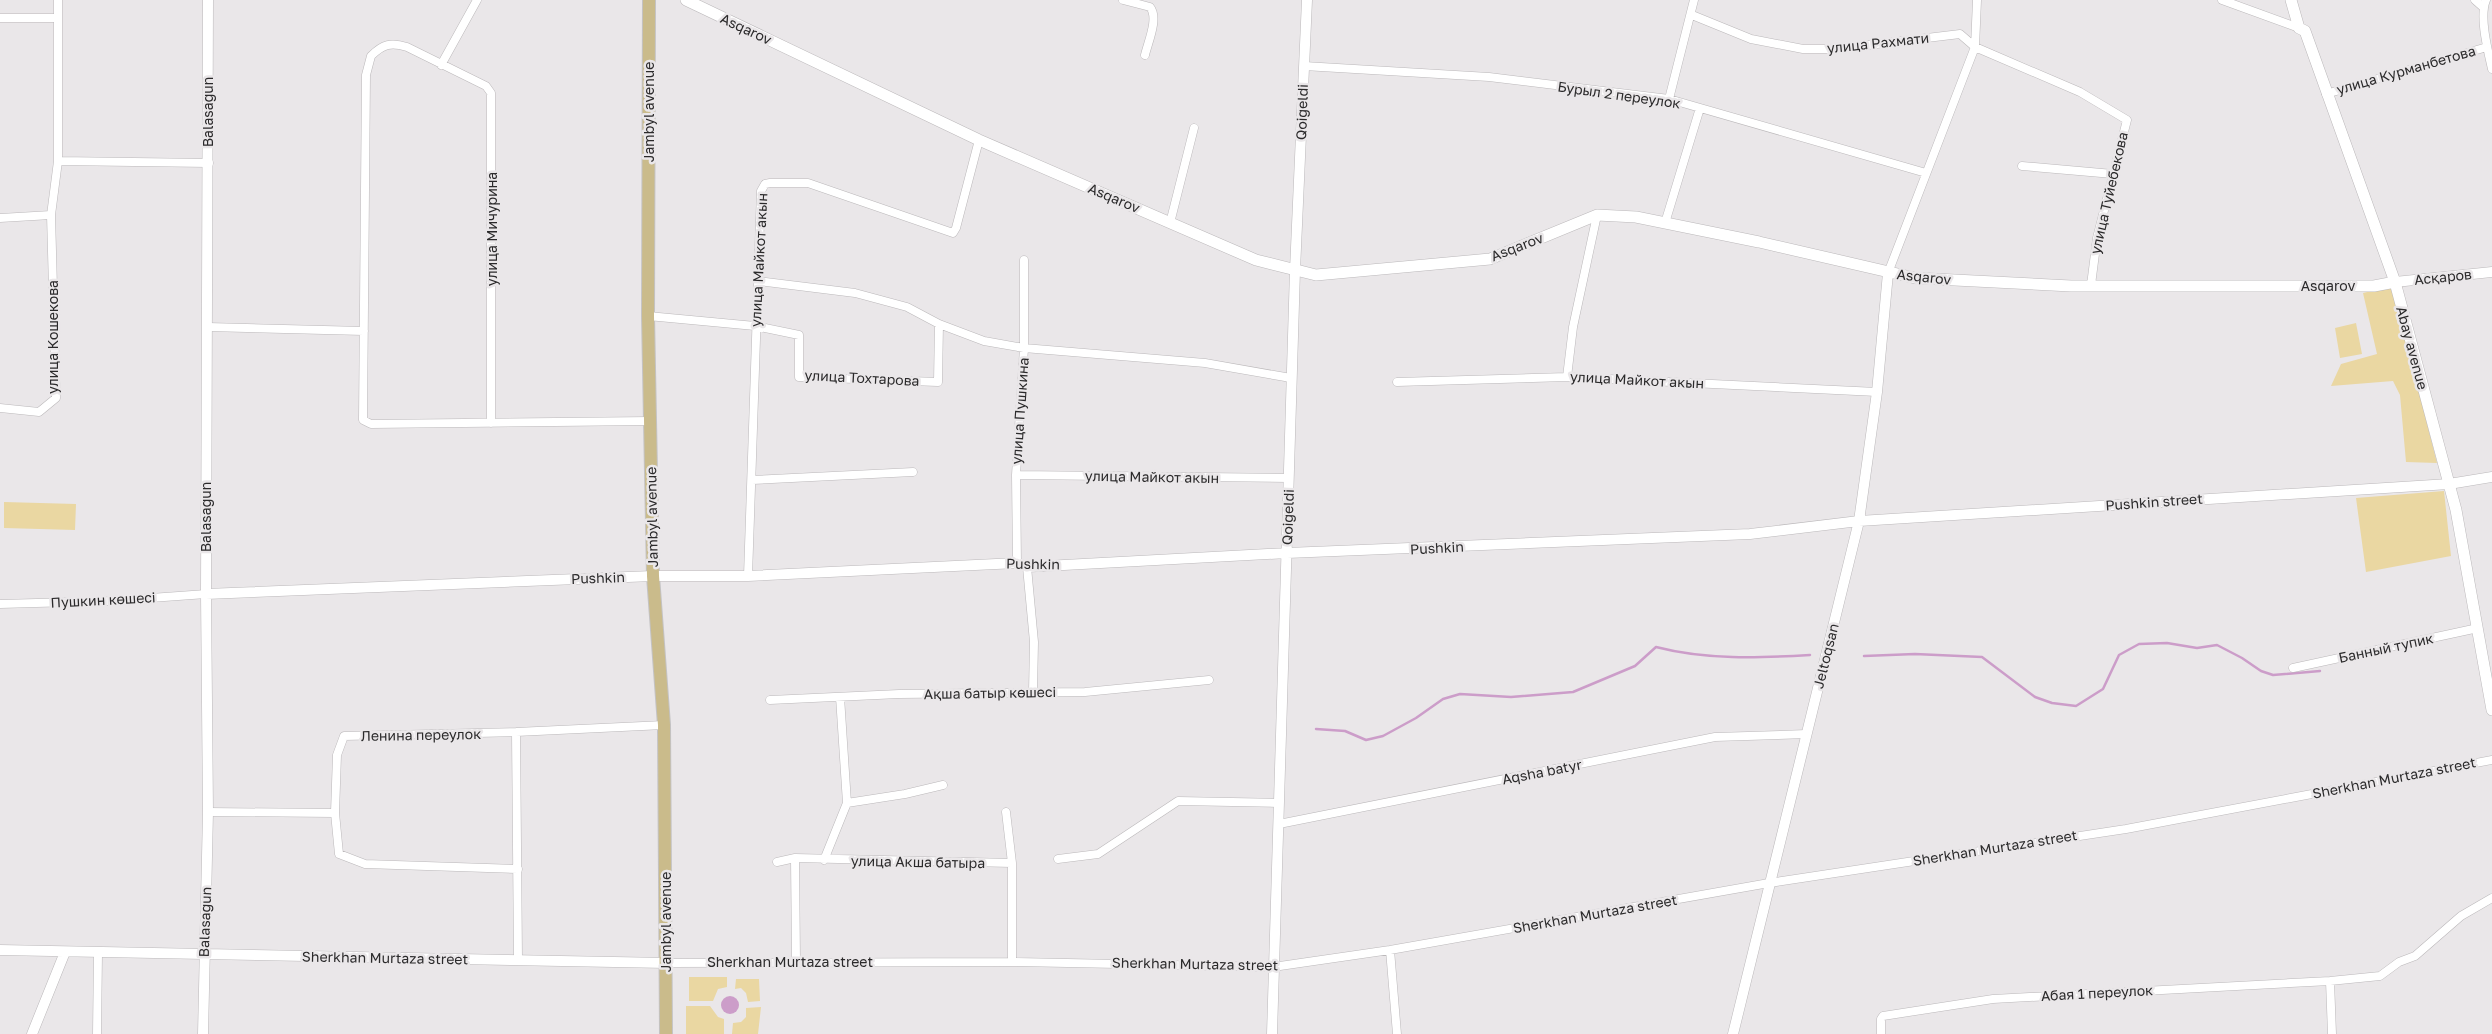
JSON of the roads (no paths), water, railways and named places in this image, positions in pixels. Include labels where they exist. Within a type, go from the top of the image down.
[{"type":"main road","name":"Jambyl avenue","points":[[649,0],[648,316],[653,576],[664,726],[666,1034]]},
{"type":"main road","name":"Asqarov","points":[[686,0],[979,140],[1256,260],[1316,275],[1490,259],[1597,215],[1636,217],[1759,242],[1888,274],[1925,279],[2072,286],[2374,286],[2395,282]]},
{"type":"main road","name":"Abay avenue","points":[[2291,0],[2299,28],[2305,31],[2395,282],[2456,510],[2492,710]]},
{"type":"street","name":"улица Кошекова","points":[[0,408],[39,412],[56,398],[51,215],[58,161],[58,0]]},
{"type":"street","name":"Balasagun","points":[[203,1034],[208,812],[206,594],[209,163],[208,0]]},
{"type":"street","points":[[442,65],[477,0]]},
{"type":"street","points":[[1123,0],[1138,2],[1153,10],[1154,17],[1145,55]]},
{"type":"street","name":"Qoigeldi","points":[[1272,1034],[1291,378],[1307,0]]},
{"type":"street","points":[[1669,99],[1692,15],[1694,0]]},
{"type":"street","points":[[1888,274],[1975,47],[1977,0]]},
{"type":"street","points":[[2222,0],[2299,28]]},
{"type":"street","name":"улица Курманбетова","points":[[2475,0],[2485,4],[2487,47],[2492,69]]},
{"type":"street","name":"улица Рахмати","points":[[1692,15],[1751,39],[1803,49],[1835,49],[1960,34],[1975,47]]},
{"type":"street","points":[[0,18],[58,18]]},
{"type":"street","name":"улица Мичурина","points":[[491,423],[492,97],[486,86],[394,43],[379,48],[371,56],[367,67],[363,420],[366,423],[491,423],[651,421]]},
{"type":"street","name":"улица Туйебекова","points":[[1975,47],[2080,92],[2127,120],[2097,238],[2091,285]]},
{"type":"street","name":"улица Курманбетова","points":[[2326,94],[2487,47]]},
{"type":"street","name":"Бурыл 2 переулок","points":[[1304,66],[1489,77],[1669,99],[1926,173]]},
{"type":"street","points":[[1665,223],[1700,108]]},
{"type":"street","points":[[1170,223],[1194,128]]},
{"type":"street","name":"улица Майкот акын","points":[[748,576],[761,191],[765,184],[808,183],[953,233],[956,228],[979,140]]},
{"type":"street","points":[[58,161],[209,163]]},
{"type":"street","points":[[2022,166],[2113,174]]},
{"type":"street","points":[[0,218],[51,215]]},
{"type":"street","points":[[1568,377],[1573,327],[1597,215]]},
{"type":"street","name":"улица Пушкина","points":[[1024,260],[1024,348],[1016,475],[1022,565],[1034,642],[1033,692]]},
{"type":"street","name":"Асқаров","points":[[2395,282],[2492,272]]},
{"type":"street","name":"Jeltoqsan","points":[[1733,1034],[1859,521],[1878,392],[1888,274]]},
{"type":"street","points":[[758,281],[855,294],[907,307],[939,324],[984,341],[1024,348],[1205,363],[1291,378]]},
{"type":"street","name":"улица Тохтарова","points":[[648,316],[755,326],[799,335],[799,377],[938,382],[939,324]]},
{"type":"street","points":[[208,327],[364,331]]},
{"type":"street","name":"улица Майкот акын","points":[[1397,382],[1568,377],[1878,392]]},
{"type":"street","points":[[752,480],[913,472]]},
{"type":"street","name":"улица Майкот акын","points":[[1016,475],[1289,478]]},
{"type":"street","points":[[2449,484],[2492,477]]},
{"type":"street","name":"Pushkin street","points":[[1859,521],[2449,484]]},
{"type":"street","name":"Pushkin","points":[[206,594],[653,576],[748,576],[1750,534],[1859,521]]},
{"type":"street","name":"Пушкин көшесі","points":[[0,604],[109,601],[206,594]]},
{"type":"street","name":"Банный тупик","points":[[2293,668],[2478,628]]},
{"type":"street","name":"Ақша батыр көшесі","points":[[770,700],[1085,692],[1209,680]]},
{"type":"street","points":[[824,860],[847,803],[840,697]]},
{"type":"street","name":"Ленина переулок","points":[[518,869],[365,864],[339,854],[335,813],[337,755],[344,736],[664,726]]},
{"type":"street","points":[[516,732],[518,960]]},
{"type":"street","name":"Aqsha batyr","points":[[1278,824],[1715,737],[1807,734]]},
{"type":"street","name":"Sherkhan Murtaza street","points":[[0,950],[667,963],[796,961],[1012,962],[1274,967],[1390,950],[1769,883],[2126,828],[2492,760]]},
{"type":"street","points":[[847,803],[905,794],[943,785]]},
{"type":"street","points":[[1058,859],[1098,854],[1178,801],[1279,802]]},
{"type":"street","points":[[208,812],[335,813]]},
{"type":"street","points":[[1006,812],[1012,863],[1012,962]]},
{"type":"street","points":[[795,858],[796,961]]},
{"type":"street","name":"улица Акша батыра","points":[[777,862],[795,858],[1012,863]]},
{"type":"street","name":"Абая 1 переулок","points":[[1881,1034],[1881,1019],[1883,1016],[1993,999],[2330,981],[2380,976],[2399,962],[2415,956],[2462,916],[2492,898]]},
{"type":"street","points":[[1390,950],[1397,1034]]},
{"type":"street","points":[[32,1034],[65,952]]},
{"type":"street","points":[[97,1034],[98,953]]},
{"type":"street","points":[[2330,981],[2332,1034]]},
{"type":"waterway","points":[[1864,656],[1915,654],[1982,657],[2035,697],[2052,703],[2076,706],[2103,689],[2119,655],[2139,644],[2167,643],[2197,648],[2217,645],[2242,658],[2261,671],[2273,675],[2320,671]]},
{"type":"waterway","points":[[1316,729],[1345,731],[1366,740],[1383,736],[1416,718],[1443,699],[1460,694],[1511,697],[1573,692],[1635,666],[1656,647],[1694,654],[1732,657],[1810,655]]}]
